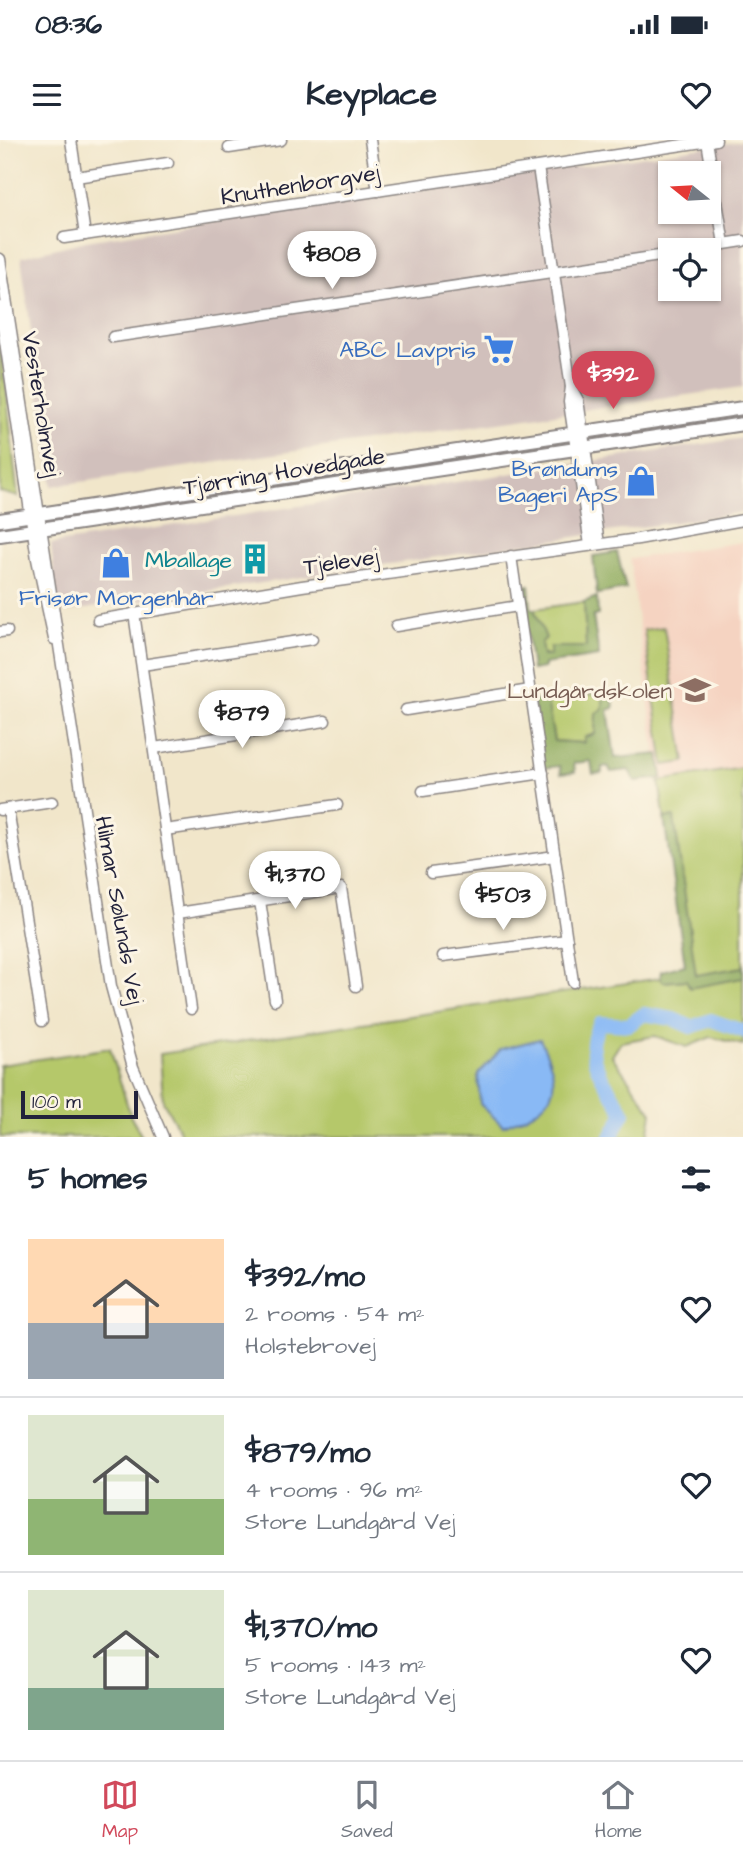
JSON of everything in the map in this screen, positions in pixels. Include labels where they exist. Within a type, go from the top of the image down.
[{"type":"main road","name":"Tjørring Hovedgade","points":[[0,520],[743,408]]},
{"type":"main road","name":"Tjørring Hovedgade","points":[[0,535],[743,424]]},
{"type":"street","points":[[71,140],[85,235]]},
{"type":"street","points":[[229,148],[281,140]]},
{"type":"street","points":[[370,140],[378,191]]},
{"type":"street","name":"Knuthenborgvej","points":[[64,238],[538,167],[650,144],[711,141],[724,244],[743,241]]},
{"type":"street","points":[[76,177],[168,163]]},
{"type":"street","points":[[538,167],[571,387],[578,400],[578,433],[594,545]]},
{"type":"street","points":[[113,337],[554,274],[658,256]]},
{"type":"street","name":"Vesterholmvej","points":[[0,259],[38,529]]},
{"type":"street","name":"Vesterholmvej","points":[[0,307],[36,515]]},
{"type":"street","name":"Tjelevej","points":[[98,620],[743,520]]},
{"type":"street","name":"Hilmar Sølunds Vej","points":[[38,529],[115,1003],[136,1076],[163,1137]]},
{"type":"street","points":[[511,556],[573,982]]},
{"type":"street","points":[[396,626],[518,606]]},
{"type":"street","points":[[134,613],[191,1009]]},
{"type":"street","points":[[142,665],[312,639]]},
{"type":"street","points":[[406,710],[530,690]]},
{"type":"street","points":[[154,748],[326,721]]},
{"type":"street","points":[[423,792],[542,773]]},
{"type":"street","points":[[42,1021],[4,809],[52,802]]},
{"type":"street","points":[[166,830],[337,805]]},
{"type":"street","points":[[431,873],[555,856]]},
{"type":"street","points":[[178,913],[341,888],[356,986]]},
{"type":"street","points":[[260,901],[275,999]]},
{"type":"street","points":[[443,956],[567,940]]},
{"type":"shaded area","points":[[743,141],[743,387],[52,486],[21,257],[86,241]]},
{"type":"shaded area","points":[[743,438],[743,512],[58,613],[51,544]]},
{"type":"shaded area","name":"Lundgårdskolen","points":[[743,542],[743,768],[659,781],[630,559]]},
{"type":"green space","points":[[0,340],[5,379],[18,497],[0,492]]},
{"type":"green space","points":[[617,552],[626,589],[597,594],[593,556]]},
{"type":"green space","points":[[529,585],[531,609],[534,609],[546,638],[541,643],[543,656],[550,656],[550,647],[586,647],[584,602],[597,597],[598,615],[593,616],[599,656],[544,664],[544,668],[532,670],[521,587]]},
{"type":"green space","points":[[584,602],[586,647],[550,647],[550,656],[542,655],[541,643],[545,638],[534,609]]},
{"type":"green space","points":[[664,627],[685,762],[664,765],[644,630]]},
{"type":"green space","points":[[612,691],[614,708],[608,710],[615,758],[659,754],[662,778],[635,781],[629,770],[611,772],[608,766],[602,767],[602,773],[593,774],[591,761],[574,763],[575,772],[561,774],[560,766],[543,768],[533,701],[547,700],[554,741],[584,743],[585,737],[595,734],[596,713],[603,709],[603,693]]},
{"type":"green space","points":[[603,693],[603,709],[596,713],[595,735],[584,743],[554,741],[547,700]]},
{"type":"green space","points":[[743,768],[743,1045],[711,1037],[687,1047],[655,1036],[621,1042],[612,1056],[652,1113],[648,1137],[183,1137],[163,1101],[160,1054],[660,978],[664,982],[686,980],[689,984],[659,781]]},
{"type":"green space","points":[[674,817],[696,975],[743,967],[743,978],[690,988],[686,980],[663,982],[660,978],[661,971],[685,965],[664,818]]},
{"type":"green space","points":[[110,1048],[131,1117],[142,1137],[0,1137],[0,1065]]},
{"type":"water","points":[[540,1039],[552,1072],[551,1095],[534,1112],[503,1126],[480,1104],[478,1074],[501,1049]]},
{"type":"waterway","points":[[611,1137],[624,1113],[603,1080],[594,1058],[595,1035],[600,1023],[629,1025],[644,1014],[673,1019],[691,1027],[711,1020],[743,1031]]},
{"type":"place","name":"ABC Lavpris","points":[[499,349]]},
{"type":"place","name":"Brøndums Bageri ApS","points":[[641,481]]},
{"type":"place","name":"Mballage","points":[[255,559]]},
{"type":"place","name":"Frisør Morgenhår","points":[[116,563]]},
{"type":"place","name":"Lundgårdskolen","points":[[695,690]]}]
